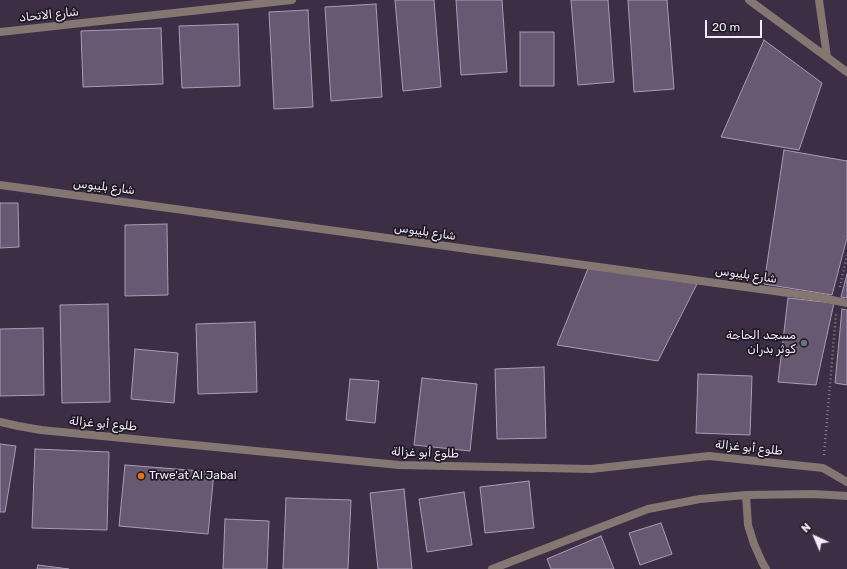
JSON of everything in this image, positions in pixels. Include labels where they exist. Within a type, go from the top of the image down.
[{"type":"street","name":"شارع الاتحاد","points":[[0,32],[292,0]]},
{"type":"street","points":[[749,0],[758,3],[847,72]]},
{"type":"street","points":[[819,0],[827,57]]},
{"type":"street","name":"شارع بليبوس","points":[[0,185],[818,297],[847,303]]},
{"type":"street","name":"طلوع أبو غزالة","points":[[0,422],[41,430],[399,465],[591,469],[709,456],[823,468],[847,482]]},
{"type":"street","points":[[492,569],[648,509],[700,499],[746,495],[814,494],[847,496]]},
{"type":"street","points":[[746,495],[748,525],[754,544],[766,569]]},
{"type":"path","points":[[823,468],[829,382],[837,301],[847,255]]},
{"type":"building","points":[[395,0],[434,0],[441,87],[403,91]]},
{"type":"building","points":[[456,0],[502,0],[507,72],[461,75]]},
{"type":"building","points":[[571,0],[608,0],[614,82],[578,85]]},
{"type":"building","points":[[628,0],[667,0],[674,89],[634,92]]},
{"type":"building","points":[[376,4],[382,97],[331,101],[325,7]]},
{"type":"building","points":[[308,10],[313,107],[274,109],[269,12]]},
{"type":"building","points":[[238,24],[240,86],[182,88],[179,26]]},
{"type":"building","points":[[161,28],[163,84],[83,87],[81,31]]},
{"type":"building","points":[[520,32],[554,32],[554,86],[520,86]]},
{"type":"building","points":[[764,40],[822,83],[799,150],[721,137]]},
{"type":"building","points":[[784,150],[847,161],[847,238],[832,295],[764,284]]},
{"type":"building","points":[[0,203],[18,203],[19,247],[0,248]]},
{"type":"building","points":[[167,224],[168,295],[125,296],[125,225]]},
{"type":"building","points":[[589,266],[697,284],[658,361],[557,345]]},
{"type":"building","points":[[847,274],[847,298],[841,297]]},
{"type":"building","name":"مسجد الحاجة كوثر بدران","points":[[788,298],[834,303],[816,385],[778,382]]},
{"type":"building","points":[[108,304],[110,402],[62,403],[60,305]]},
{"type":"building","points":[[842,309],[847,310],[847,385],[835,383]]},
{"type":"building","points":[[255,322],[257,392],[198,394],[196,324]]},
{"type":"building","points":[[43,328],[44,395],[0,396],[0,329]]},
{"type":"building","points":[[135,349],[178,353],[174,403],[131,399]]},
{"type":"building","points":[[544,367],[546,438],[497,439],[495,369]]},
{"type":"building","points":[[698,374],[752,376],[750,435],[696,433]]},
{"type":"building","points":[[422,378],[477,384],[470,451],[414,445]]},
{"type":"building","points":[[350,379],[379,381],[375,423],[346,420]]},
{"type":"building","points":[[0,444],[16,446],[5,512],[0,512]]},
{"type":"building","points":[[35,449],[109,452],[107,530],[32,528]]},
{"type":"building","points":[[125,465],[214,472],[208,534],[119,526]]},
{"type":"building","points":[[529,481],[534,528],[485,533],[480,487]]},
{"type":"building","points":[[404,489],[412,569],[378,569],[370,493]]},
{"type":"building","points":[[464,492],[472,545],[427,552],[419,499]]},
{"type":"building","points":[[286,498],[351,500],[348,569],[283,569]]},
{"type":"building","points":[[225,519],[269,521],[267,569],[223,569]]},
{"type":"building","points":[[661,523],[672,554],[640,565],[629,533]]},
{"type":"building","points":[[601,536],[614,569],[551,569],[547,559]]},
{"type":"building","points":[[38,565],[69,569],[37,569]]},
{"type":"place","name":"مسجد الحاجة كوثر بدران","points":[[804,343]]},
{"type":"place","name":"Trwe'at Al Jabal","points":[[141,476]]}]
